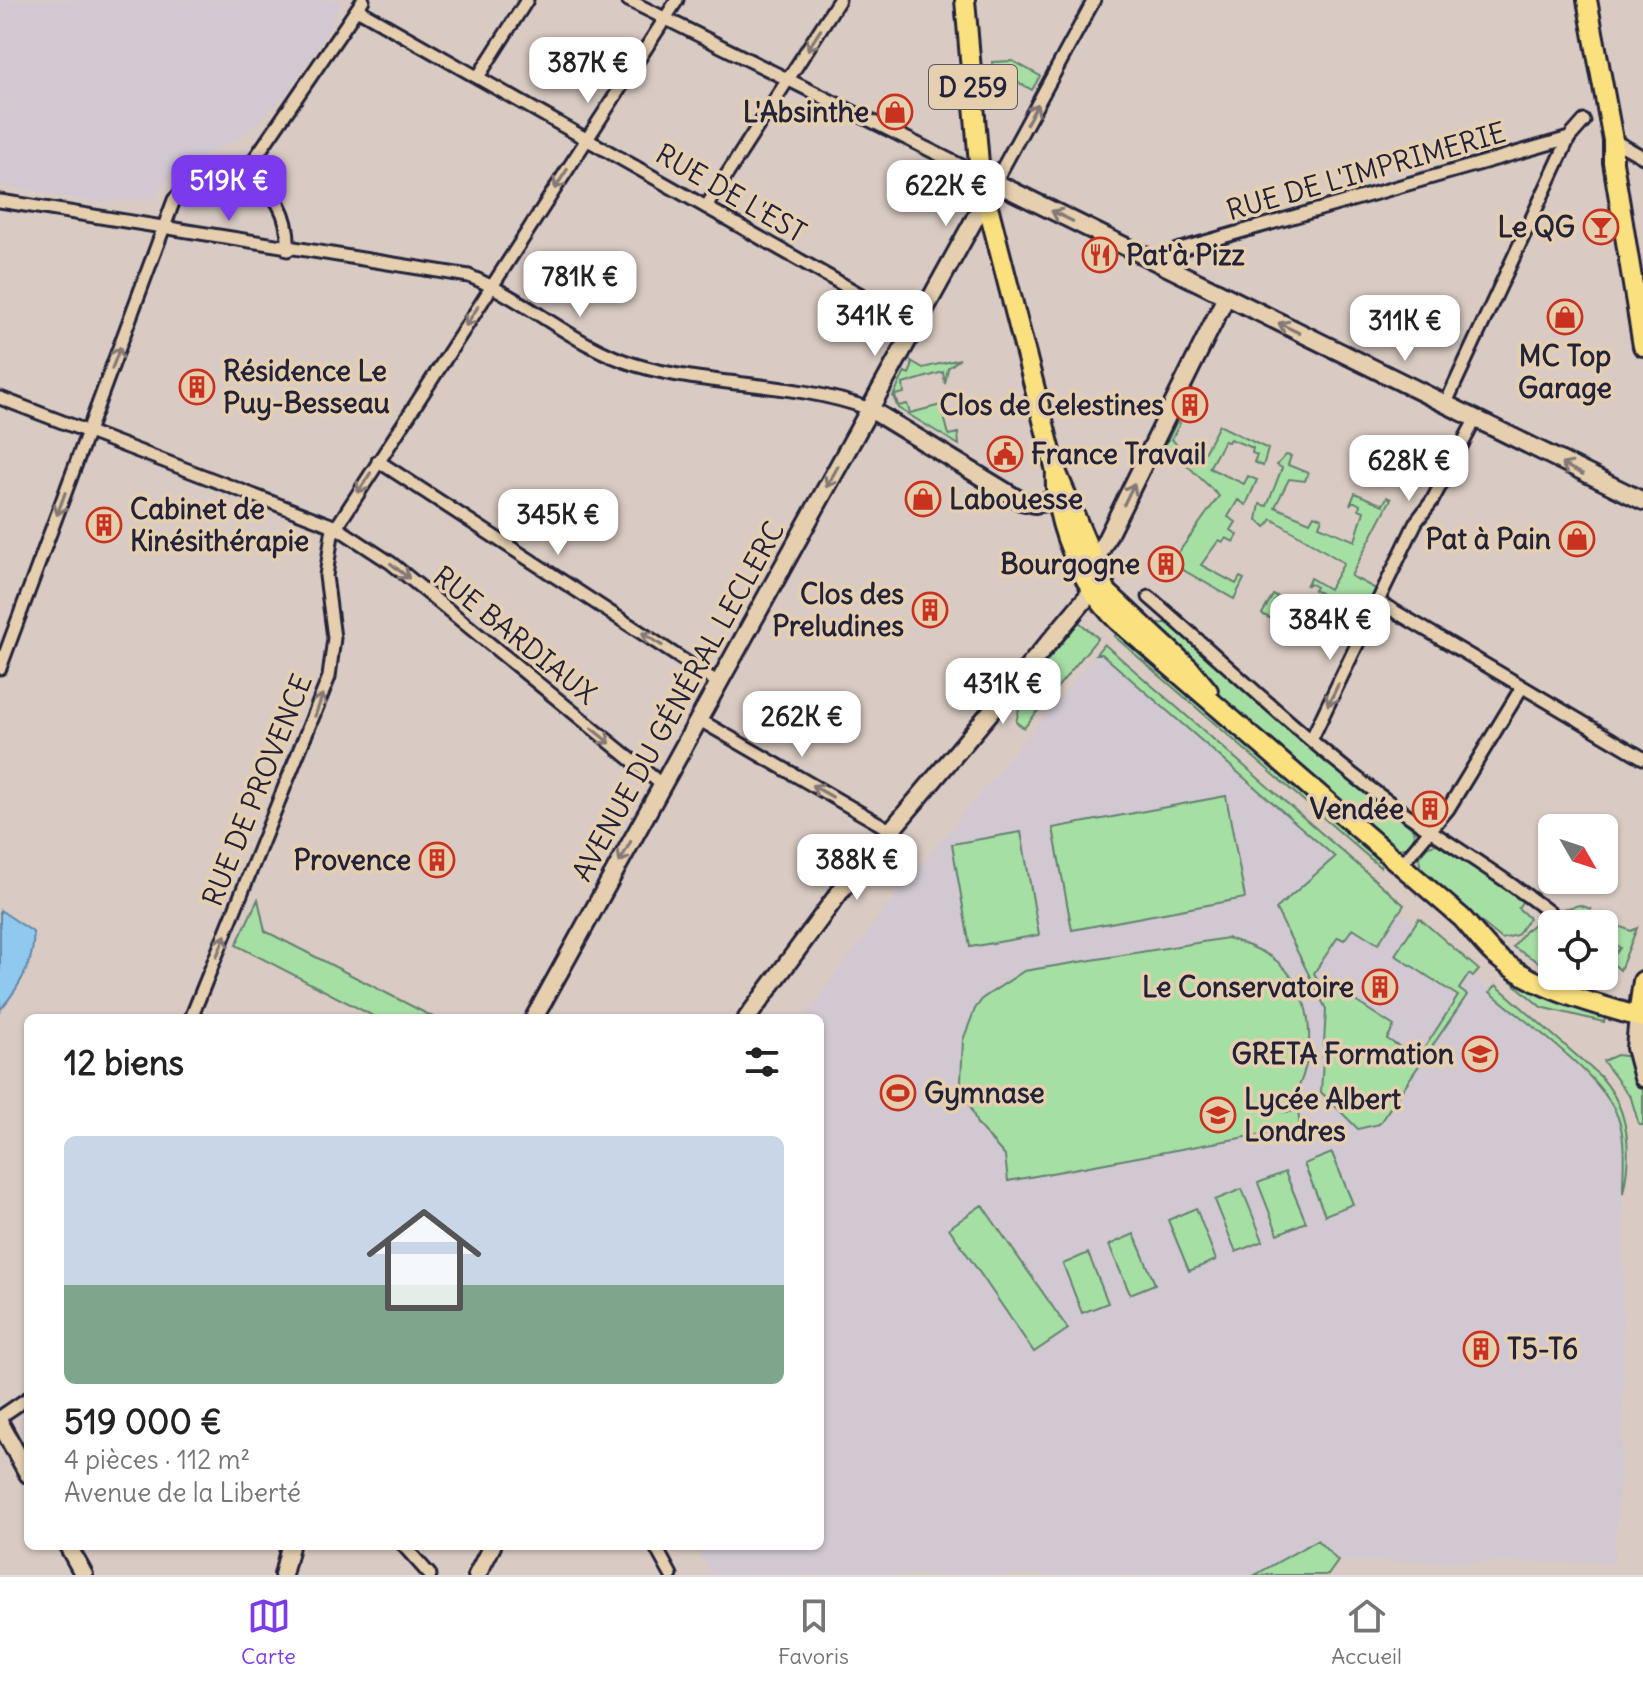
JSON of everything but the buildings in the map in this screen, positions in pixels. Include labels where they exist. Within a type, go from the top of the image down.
[{"type":"main road","name":"D 259","points":[[965,0],[987,179]]},
{"type":"main road","points":[[1587,0],[1613,140],[1613,162],[1643,346]]},
{"type":"main road","points":[[987,179],[986,200],[1061,499],[1100,592]]},
{"type":"main road","points":[[1061,499],[1094,564],[1102,605],[1180,678],[1462,918],[1495,955],[1541,983],[1578,999],[1641,1011]]},
{"type":"main road","points":[[1462,918],[1538,966]]},
{"type":"main road","points":[[1641,1011],[1643,981]]},
{"type":"main road","points":[[1588,990],[1641,1011]]},
{"type":"street","points":[[478,77],[527,0]]},
{"type":"street","points":[[628,0],[1643,501]]},
{"type":"street","points":[[336,527],[677,0]]},
{"type":"street","points":[[706,207],[839,0]]},
{"type":"street","points":[[987,179],[1094,0]]},
{"type":"street","points":[[235,173],[253,161],[360,4]]},
{"type":"street","name":"RUE DE L'EST","points":[[360,4],[478,77],[914,325]]},
{"type":"street","points":[[1445,405],[1569,138],[1584,121]]},
{"type":"street","name":"RUE DE L'IMPRIMERIE","points":[[1157,263],[1177,250],[1569,138]]},
{"type":"street","points":[[1613,140],[1643,157]]},
{"type":"street","points":[[253,161],[255,179]]},
{"type":"street","points":[[0,668],[174,200],[186,186],[209,174],[235,173],[255,179],[282,208],[288,223],[288,250]]},
{"type":"street","name":"AVENUE DU GÉNÉRAL LECLERC","points":[[536,1014],[914,325],[986,200]]},
{"type":"street","points":[[0,201],[288,250],[452,273],[491,285],[599,351],[630,363],[663,371],[814,391],[870,409],[1021,501],[1035,504],[1061,499]]},
{"type":"street","points":[[1094,564],[1226,297]]},
{"type":"street","name":"RUE BARDIAUX","points":[[0,398],[336,527],[391,563],[661,784]]},
{"type":"street","points":[[1312,738],[1416,522],[1432,501],[1475,420]]},
{"type":"street","points":[[378,461],[717,682]]},
{"type":"street","name":"RUE DE PROVENCE","points":[[193,1014],[329,677],[334,638],[326,576],[336,527]]},
{"type":"street","points":[[750,1014],[806,936],[890,830],[1100,592]]},
{"type":"street","points":[[1149,597],[1312,738],[1430,833],[1532,897],[1547,910]]},
{"type":"street","points":[[1379,602],[1643,758]]},
{"type":"street","points":[[1401,865],[1430,833],[1522,687]]},
{"type":"street","points":[[698,719],[890,830]]},
{"type":"street","points":[[1641,1011],[1635,1048],[1643,1078]]},
{"type":"street","points":[[24,1401],[0,1420],[24,1466]]},
{"type":"street","points":[[70,1550],[84,1575]]},
{"type":"street","points":[[283,1575],[289,1550]]},
{"type":"street","points":[[408,1550],[430,1575]]},
{"type":"street","points":[[477,1575],[490,1550]]},
{"type":"street","points":[[657,1550],[671,1575]]},
{"type":"shaded area","points":[[0,0],[343,0],[319,46],[283,98],[239,139],[176,169],[152,199],[94,202],[0,185]]},
{"type":"shaded area","name":"Lycée Albert Londres","points":[[1102,653],[1587,1075],[1614,1108],[1623,1138],[1623,1418],[1614,1563],[1339,1561],[1328,1575],[713,1575],[697,1550],[824,1550],[824,1014],[806,1014],[895,896],[1096,654]]},
{"type":"green space","points":[[1013,61],[1040,76],[1032,90],[1006,76],[993,75],[992,62]]},
{"type":"green space","points":[[960,359],[948,368],[945,384],[943,372],[903,384],[904,393],[895,395],[898,406],[907,404],[910,413],[941,405],[949,435],[958,433],[959,445],[898,408],[893,396],[905,372],[909,374],[911,361],[923,368]]},
{"type":"green space","points":[[1177,421],[1180,423],[1172,439],[1180,449],[1183,445],[1203,455],[1219,425],[1268,449],[1263,466],[1254,462],[1257,455],[1252,453],[1253,448],[1230,439],[1224,441],[1209,468],[1244,484],[1248,476],[1257,480],[1246,505],[1238,500],[1228,517],[1236,522],[1231,530],[1238,535],[1234,542],[1226,538],[1223,542],[1219,540],[1201,565],[1236,584],[1240,577],[1244,579],[1234,599],[1171,563],[1219,496],[1186,464],[1162,452]]},
{"type":"green space","points":[[1286,455],[1291,456],[1288,465],[1308,473],[1305,481],[1289,479],[1275,507],[1310,522],[1314,515],[1322,518],[1319,526],[1355,541],[1364,511],[1353,501],[1350,505],[1355,493],[1383,505],[1387,497],[1391,499],[1351,576],[1376,589],[1355,629],[1329,616],[1315,642],[1262,614],[1273,595],[1277,596],[1273,604],[1308,622],[1320,593],[1309,583],[1306,586],[1310,578],[1329,589],[1344,563],[1272,519],[1266,527],[1257,520],[1260,504],[1267,506],[1282,468],[1277,465]]},
{"type":"green space","points":[[1079,622],[1098,638],[1024,728],[1016,722],[1021,700],[1032,679]]},
{"type":"green space","points":[[1169,622],[1414,830],[1413,842],[1406,848],[1395,849],[1229,707],[1155,625]]},
{"type":"green space","points":[[1121,630],[1385,861],[1380,867],[1114,636]]},
{"type":"green space","points":[[1104,644],[1404,905],[1378,944],[1353,928],[1344,940],[1338,937],[1314,973],[1321,986],[1324,981],[1394,1026],[1387,1039],[1418,1058],[1458,996],[1395,955],[1419,918],[1479,970],[1473,977],[1469,974],[1459,989],[1467,995],[1379,1124],[1358,1129],[1321,1092],[1326,1009],[1276,909],[1335,857],[1102,654],[1096,654]]},
{"type":"green space","points":[[1226,796],[1245,898],[1072,930],[1053,828]]},
{"type":"green space","points":[[1021,832],[1039,935],[970,947],[952,844]]},
{"type":"green space","points":[[1437,844],[1524,899],[1518,908],[1529,918],[1517,935],[1502,939],[1421,873],[1419,856],[1428,846]]},
{"type":"green space","points":[[258,899],[265,931],[427,1014],[369,1014],[236,945]]},
{"type":"green space","points":[[1580,905],[1591,909],[1591,910],[1557,910]]},
{"type":"green space","points":[[1538,921],[1538,962],[1513,947],[1525,931]]},
{"type":"green space","points":[[1618,926],[1631,931],[1637,928],[1620,970]]},
{"type":"green space","points":[[1227,938],[1278,962],[1302,996],[1307,1015],[1308,1057],[1303,1077],[1284,1112],[1298,1111],[1300,1127],[1008,1181],[1005,1156],[977,1124],[961,1081],[963,1040],[975,1009],[983,998],[1024,971]]},
{"type":"green space","points":[[1507,972],[1538,984],[1538,990],[1552,990],[1607,1012],[1604,1022],[1541,1007],[1504,975]]},
{"type":"green space","points":[[1496,985],[1601,1077],[1611,1090],[1623,1117],[1628,1147],[1623,1193],[1623,1141],[1612,1106],[1600,1088],[1564,1052],[1490,992]]},
{"type":"green space","points":[[1617,1055],[1632,1057],[1643,1088],[1643,1125],[1639,1125],[1631,1098],[1603,1061]]},
{"type":"green space","points":[[1332,1153],[1353,1204],[1325,1215],[1304,1164]]},
{"type":"green space","points":[[1285,1172],[1306,1222],[1278,1234],[1258,1183]]},
{"type":"green space","points":[[1242,1189],[1263,1241],[1236,1252],[1215,1200]]},
{"type":"green space","points":[[982,1205],[1068,1329],[1034,1352],[949,1228]]},
{"type":"green space","points":[[1196,1208],[1216,1260],[1189,1271],[1168,1220]]},
{"type":"green space","points":[[1134,1234],[1155,1284],[1130,1294],[1109,1245]]},
{"type":"green space","points":[[1088,1253],[1108,1303],[1082,1313],[1063,1264]]},
{"type":"green space","points":[[1317,1540],[1338,1561],[1328,1575],[1255,1575]]},
{"type":"water","points":[[0,910],[33,932],[33,943],[29,964],[0,1010]]},
{"type":"place","name":"L'Absinthe","points":[[895,112]]},
{"type":"place","name":"Le QG","points":[[1601,227]]},
{"type":"place","name":"Pat'à Pizz","points":[[1100,255]]},
{"type":"place","name":"MC Top Garage","points":[[1565,317]]},
{"type":"place","name":"Résidence Le Puy-Besseau","points":[[197,387]]},
{"type":"place","name":"Clos de Celestines","points":[[1190,405]]},
{"type":"place","name":"France Travail","points":[[1005,454]]},
{"type":"place","name":"Labouesse","points":[[923,499]]},
{"type":"place","name":"Cabinet de Kinésithérapie","points":[[104,525]]},
{"type":"place","name":"Pat à Pain","points":[[1577,539]]},
{"type":"place","name":"Bourgogne","points":[[1166,564]]},
{"type":"place","name":"Clos des Preludines","points":[[930,610]]},
{"type":"place","name":"Vendée","points":[[1430,809]]},
{"type":"place","name":"Provence","points":[[437,860]]},
{"type":"place","name":"Le Conservatoire","points":[[1380,987]]},
{"type":"place","name":"GRETA Formation","points":[[1480,1054]]},
{"type":"place","name":"Gymnase","points":[[898,1093]]},
{"type":"place","name":"Lycée Albert Londres","points":[[1218,1115]]},
{"type":"place","name":"T5-T6","points":[[1481,1349]]}]
